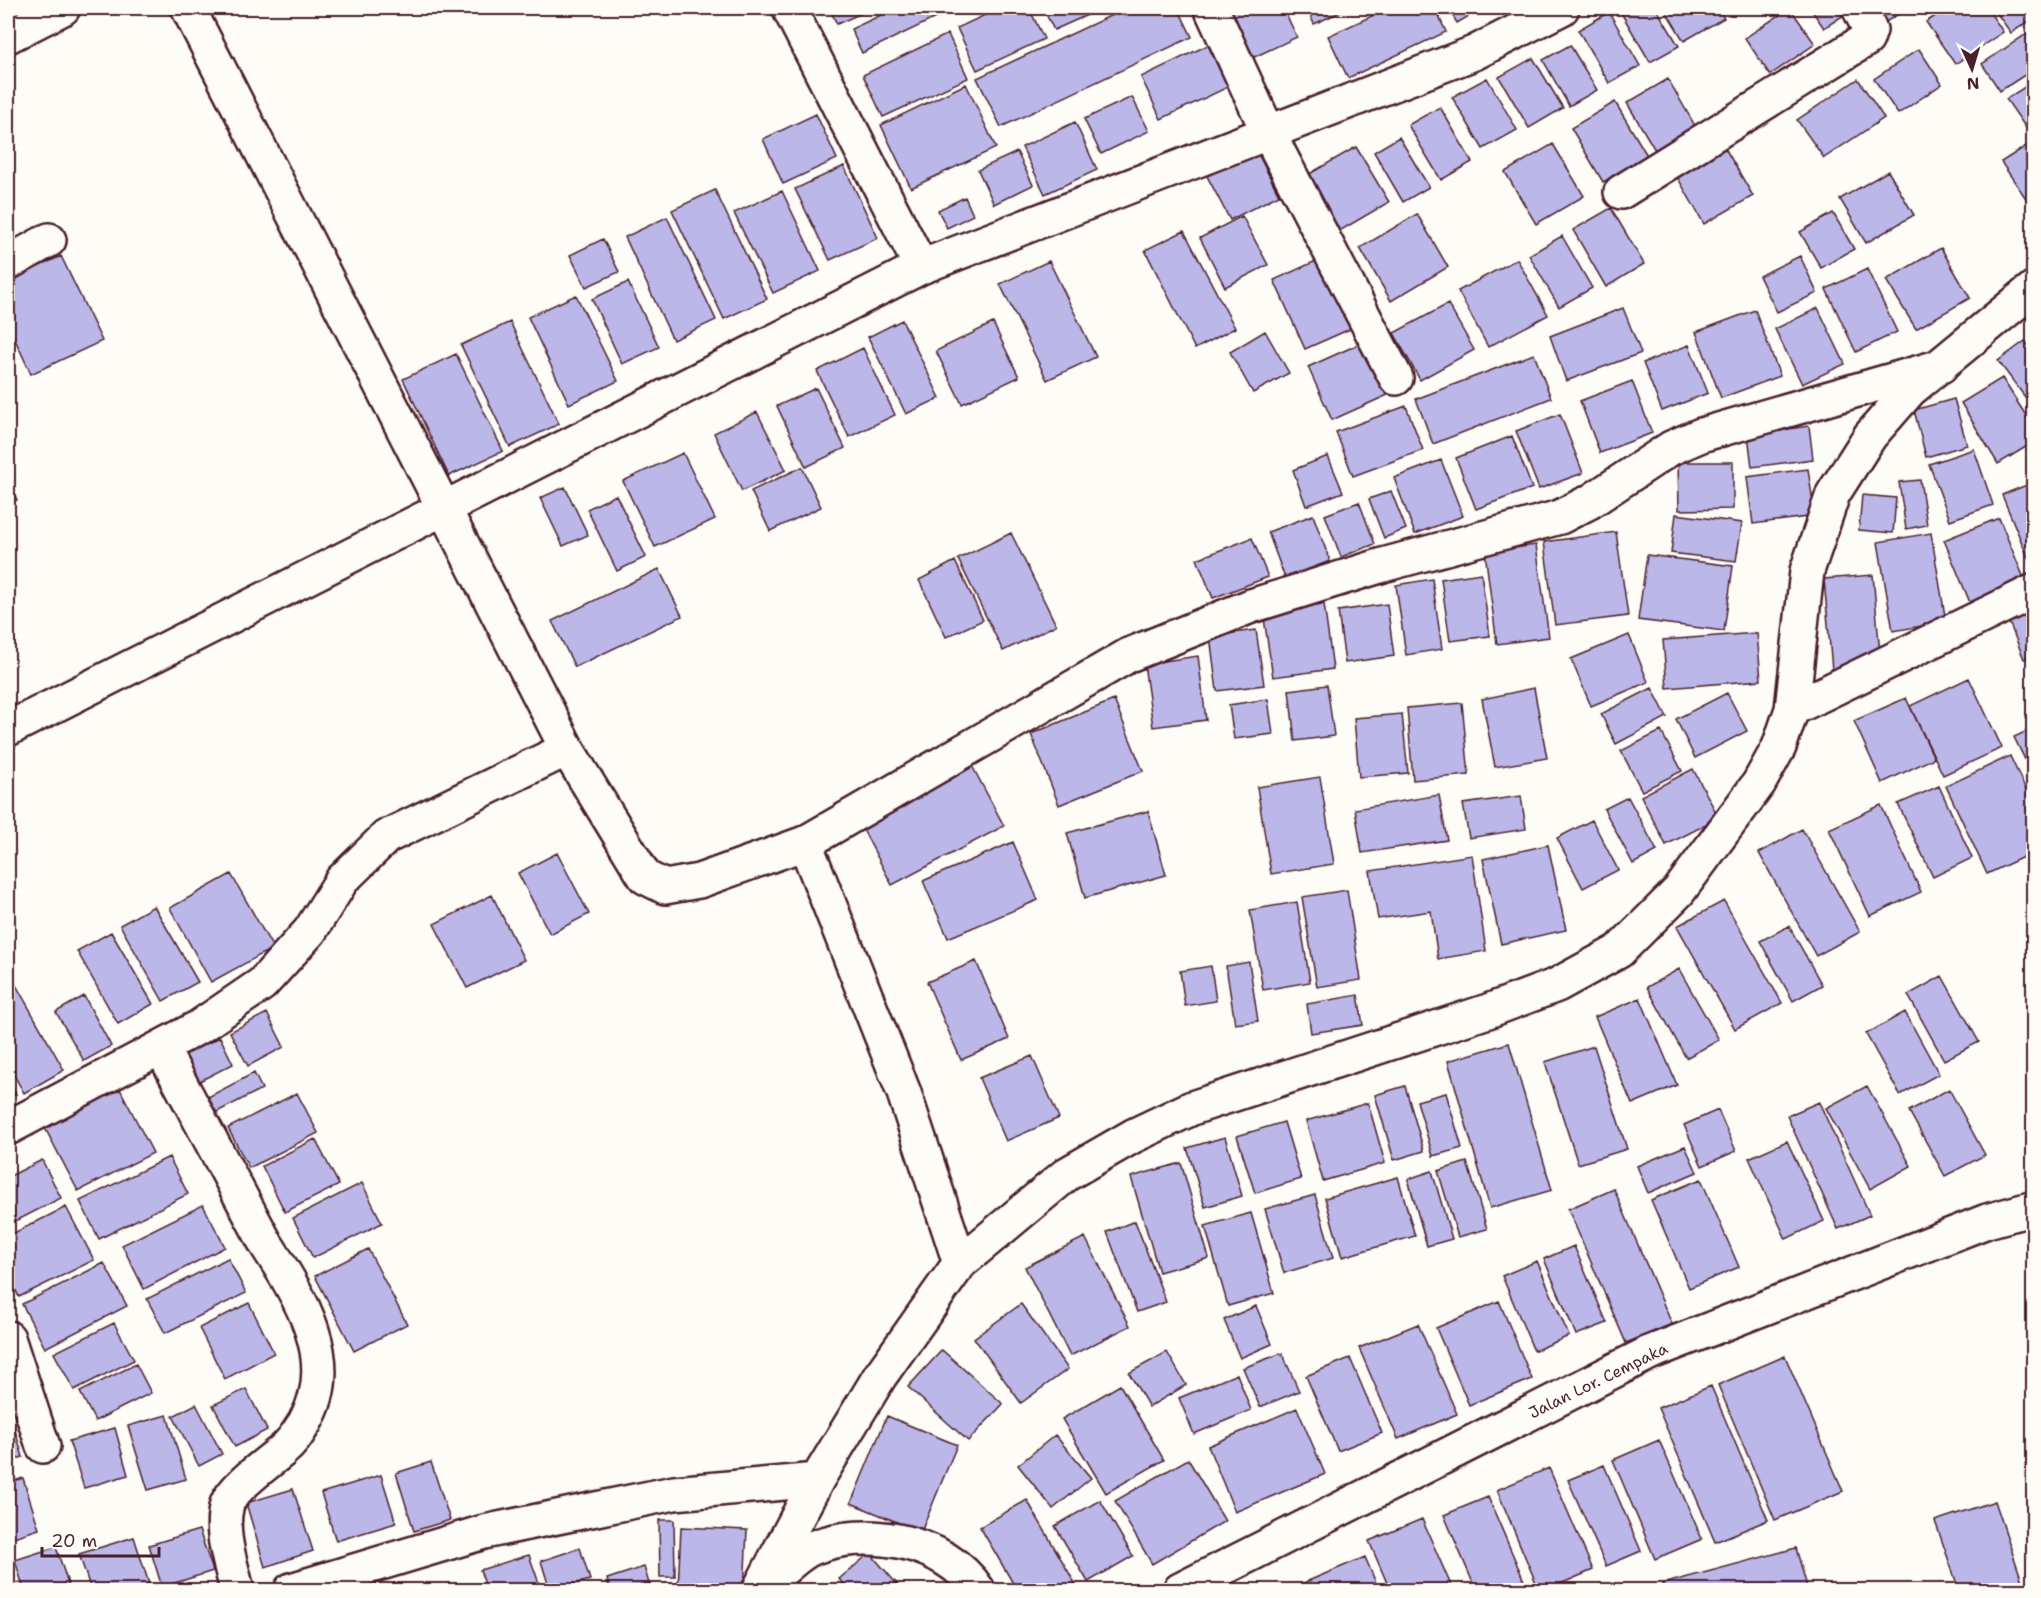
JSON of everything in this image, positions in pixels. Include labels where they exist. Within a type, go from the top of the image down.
[{"type":"street","points":[[8,36],[63,8]]},
{"type":"street","points":[[188,8],[567,749],[645,877],[665,887],[699,881],[805,843],[1129,655],[1251,606],[1383,565],[1560,517],[1591,501],[1671,448],[1701,435],[1941,366]]},
{"type":"street","points":[[789,8],[921,267]]},
{"type":"street","points":[[1211,8],[1269,134],[1396,378]]},
{"type":"street","points":[[8,729],[443,506],[921,267],[1474,53],[1562,8]]},
{"type":"street","points":[[1621,192],[1867,39],[1870,30],[1859,8]]},
{"type":"street","points":[[8,263],[49,240]]},
{"type":"street","points":[[762,1587],[817,1480],[880,1376],[960,1263],[1067,1174],[1133,1136],[1192,1108],[1557,986],[1619,951],[1679,891],[1759,783],[1779,747],[1792,709],[1808,571],[1833,494],[1870,436],[1910,390],[2034,288]]},
{"type":"street","points":[[1792,709],[2034,591]]},
{"type":"street","points":[[8,1128],[199,1027],[262,984],[309,931],[342,880],[386,837],[567,749]]},
{"type":"street","points":[[805,843],[904,1093],[960,1263]]},
{"type":"street","points":[[161,1047],[266,1244],[291,1286],[312,1328],[321,1366],[315,1405],[292,1443],[249,1479],[227,1503],[225,1536],[237,1590]]},
{"type":"street","name":"Jalan Lor. Cempaka","points":[[1180,1590],[1649,1353],[1988,1221],[2034,1209]]},
{"type":"street","points":[[8,1338],[43,1446]]},
{"type":"street","points":[[291,1590],[495,1530],[674,1493],[817,1480]]},
{"type":"street","points":[[762,1587],[810,1548],[848,1538],[886,1539],[931,1550],[967,1575],[978,1590]]},
{"type":"building","points":[[829,8],[873,8],[837,24]]},
{"type":"building","points":[[896,8],[938,8],[942,15],[862,53],[851,29]]},
{"type":"building","points":[[1000,8],[1029,8],[1044,39],[977,70],[957,28]]},
{"type":"building","points":[[1043,8],[1103,8],[1054,30]]},
{"type":"building","points":[[1127,8],[1178,8],[1192,37],[1001,127],[977,78]]},
{"type":"building","points":[[1223,8],[1283,8],[1297,37],[1248,60]]},
{"type":"building","points":[[1307,8],[1349,8],[1314,24]]},
{"type":"building","points":[[1389,8],[1435,8],[1446,32],[1348,78],[1328,36]]},
{"type":"building","points":[[1448,8],[1483,8],[1457,23]]},
{"type":"building","points":[[1625,8],[1656,8],[1679,46],[1650,62],[1620,11]]},
{"type":"building","points":[[1664,8],[1718,8],[1724,18],[1684,41]]},
{"type":"building","points":[[1790,8],[1815,44],[1770,75],[1745,38]]},
{"type":"building","points":[[1810,8],[1855,8],[1824,28]]},
{"type":"building","points":[[1869,8],[1908,8],[1881,25]]},
{"type":"building","points":[[1948,8],[1987,8],[2003,32],[1955,64],[1926,22]]},
{"type":"building","points":[[1993,8],[2034,8],[2034,18],[2011,33]]},
{"type":"building","points":[[1609,12],[1640,66],[1609,83],[1578,30]]},
{"type":"building","points":[[2034,29],[2034,69],[2000,91],[1982,64]]},
{"type":"building","points":[[948,34],[968,78],[883,117],[863,75]]},
{"type":"building","points":[[1208,45],[1228,87],[1161,119],[1141,77]]},
{"type":"building","points":[[1570,45],[1597,90],[1569,106],[1543,60]]},
{"type":"building","points":[[1919,49],[1942,84],[1898,114],[1874,79]]},
{"type":"building","points":[[1533,58],[1563,108],[1529,128],[1499,77]]},
{"type":"building","points":[[1487,78],[1517,130],[1483,149],[1452,97]]},
{"type":"building","points":[[1668,79],[1698,131],[1658,155],[1627,103]]},
{"type":"building","points":[[1858,79],[1884,118],[1824,158],[1797,120]]},
{"type":"building","points":[[2034,81],[2034,127],[2028,131],[2006,99]]},
{"type":"building","points":[[966,84],[996,148],[911,188],[881,125]]},
{"type":"building","points":[[1132,97],[1149,131],[1101,154],[1084,119]]},
{"type":"building","points":[[1615,102],[1648,157],[1603,182],[1571,128]]},
{"type":"building","points":[[1440,107],[1472,162],[1441,180],[1408,125]]},
{"type":"building","points":[[816,114],[837,159],[783,184],[763,139]]},
{"type":"building","points":[[1075,122],[1097,170],[1045,194],[1022,147]]},
{"type":"building","points":[[1399,137],[1429,187],[1403,202],[1374,152]]},
{"type":"building","points":[[2034,141],[2034,210],[2001,162]]},
{"type":"building","points":[[1722,143],[1753,196],[1704,224],[1674,171]]},
{"type":"building","points":[[1553,144],[1584,196],[1536,224],[1505,172]]},
{"type":"building","points":[[1356,147],[1389,202],[1336,233],[1304,177]]},
{"type":"building","points":[[1017,152],[1033,185],[994,204],[978,170]]},
{"type":"building","points":[[1257,152],[1279,195],[1230,220],[1207,176]]},
{"type":"building","points":[[844,166],[878,238],[830,260],[795,189]]},
{"type":"building","points":[[1888,171],[1914,215],[1866,243],[1840,199]]},
{"type":"building","points":[[715,190],[767,299],[724,319],[672,210]]},
{"type":"building","points":[[782,191],[820,271],[773,293],[734,213]]},
{"type":"building","points":[[965,197],[973,215],[947,228],[938,210]]},
{"type":"building","points":[[1611,208],[1644,264],[1606,287],[1573,230]]},
{"type":"building","points":[[1833,213],[1854,249],[1821,268],[1800,232]]},
{"type":"building","points":[[1417,214],[1448,267],[1391,301],[1360,248]]},
{"type":"building","points":[[1242,216],[1268,265],[1225,287],[1200,238]]},
{"type":"building","points":[[667,217],[716,320],[673,340],[625,237]]},
{"type":"building","points":[[1184,231],[1235,328],[1195,349],[1145,250]]},
{"type":"building","points":[[1562,236],[1592,288],[1559,307],[1529,255]]},
{"type":"building","points":[[603,239],[619,272],[586,287],[570,255]]},
{"type":"building","points":[[1941,248],[1970,298],[1916,329],[1886,280]]},
{"type":"building","points":[[61,256],[102,341],[31,374],[8,324],[8,281]]},
{"type":"building","points":[[1327,256],[1359,325],[1305,349],[1274,280]]},
{"type":"building","points":[[1800,256],[1817,293],[1777,312],[1759,276]]},
{"type":"building","points":[[1517,259],[1548,315],[1488,347],[1458,291]]},
{"type":"building","points":[[1049,261],[1096,357],[1047,380],[1000,284]]},
{"type":"building","points":[[1867,269],[1897,332],[1856,352],[1826,289]]},
{"type":"building","points":[[628,282],[659,347],[622,364],[592,299]]},
{"type":"building","points":[[576,295],[618,381],[569,404],[528,317]]},
{"type":"building","points":[[1448,304],[1474,350],[1420,380],[1394,333]]},
{"type":"building","points":[[1623,308],[1641,353],[1566,381],[1550,336]]},
{"type":"building","points":[[1818,308],[1845,364],[1802,384],[1775,329]]},
{"type":"building","points":[[1755,310],[1780,376],[1721,398],[1696,332]]},
{"type":"building","points":[[902,320],[940,398],[906,414],[868,337]]},
{"type":"building","points":[[510,322],[559,424],[510,447],[461,345]]},
{"type":"building","points":[[993,323],[1019,377],[962,404],[936,351]]},
{"type":"building","points":[[1265,331],[1289,373],[1253,393],[1230,352]]},
{"type":"building","points":[[1368,340],[1392,393],[1332,420],[1308,367]]},
{"type":"building","points":[[2025,341],[2034,353],[2034,409],[1998,361]]},
{"type":"building","points":[[1689,345],[1708,393],[1662,411],[1643,363]]},
{"type":"building","points":[[863,348],[895,415],[849,437],[817,371]]},
{"type":"building","points":[[456,354],[503,451],[449,476],[403,379]]},
{"type":"building","points":[[1534,354],[1551,398],[1433,444],[1416,399]]},
{"type":"building","points":[[2002,378],[2034,428],[2034,442],[1998,464],[1961,403]]},
{"type":"building","points":[[1632,381],[1652,433],[1600,453],[1580,401]]},
{"type":"building","points":[[816,388],[845,448],[806,467],[777,406]]},
{"type":"building","points":[[1954,399],[1967,445],[1926,457],[1914,410]]},
{"type":"building","points":[[1406,406],[1423,450],[1353,476],[1336,432]]},
{"type":"building","points":[[757,412],[786,470],[742,491],[714,433]]},
{"type":"building","points":[[1560,414],[1583,473],[1539,489],[1516,431]]},
{"type":"building","points":[[1809,426],[1813,459],[1752,467],[1748,435]]},
{"type":"building","points":[[1512,436],[1532,488],[1476,509],[1456,458]]},
{"type":"building","points":[[1974,449],[1993,505],[1950,520],[1929,464]]},
{"type":"building","points":[[683,453],[715,519],[655,547],[623,481]]},
{"type":"building","points":[[1328,456],[1343,492],[1306,506],[1293,470]]},
{"type":"building","points":[[1441,460],[1463,516],[1415,534],[1394,478]]},
{"type":"building","points":[[1678,462],[1733,462],[1733,509],[1679,510]]},
{"type":"building","points":[[802,467],[821,507],[770,531],[751,491]]},
{"type":"building","points":[[1808,469],[1815,516],[1753,524],[1747,477]]},
{"type":"building","points":[[1920,480],[1927,525],[1906,529],[1899,482]]},
{"type":"building","points":[[8,481],[17,500],[8,505]]},
{"type":"building","points":[[2034,482],[2034,567],[2032,567],[2002,495]]},
{"type":"building","points":[[565,487],[588,535],[563,546],[540,498]]},
{"type":"building","points":[[1391,491],[1406,529],[1384,538],[1369,499]]},
{"type":"building","points":[[616,495],[646,557],[617,571],[587,509]]},
{"type":"building","points":[[1862,495],[1896,498],[1893,533],[1859,530]]},
{"type":"building","points":[[1359,502],[1375,544],[1341,557],[1325,515]]},
{"type":"building","points":[[1676,514],[1742,523],[1736,561],[1671,553]]},
{"type":"building","points":[[1313,515],[1330,561],[1285,578],[1268,532]]},
{"type":"building","points":[[1999,518],[2026,583],[1971,605],[1944,540]]},
{"type":"building","points":[[1616,532],[1628,616],[1555,625],[1544,542]]},
{"type":"building","points":[[1011,533],[1056,625],[1003,651],[958,559]]},
{"type":"building","points":[[1931,533],[1946,622],[1893,631],[1878,542]]},
{"type":"building","points":[[1252,538],[1268,577],[1213,598],[1197,559]]},
{"type":"building","points":[[1536,545],[1549,637],[1497,644],[1485,552]]},
{"type":"building","points":[[1647,555],[1733,566],[1724,631],[1638,620]]},
{"type":"building","points":[[955,561],[983,620],[946,637],[919,580]]},
{"type":"building","points":[[659,569],[682,616],[575,667],[552,621]]},
{"type":"building","points":[[1481,573],[1490,636],[1450,641],[1441,579]]},
{"type":"building","points":[[1873,575],[1881,665],[1832,670],[1824,579]]},
{"type":"building","points":[[1432,579],[1442,649],[1406,655],[1396,585]]},
{"type":"building","points":[[1324,604],[1333,669],[1273,677],[1263,612]]},
{"type":"building","points":[[1387,604],[1394,656],[1345,663],[1338,611]]},
{"type":"building","points":[[2034,606],[2034,655],[2024,659],[2007,617]]},
{"type":"building","points":[[1256,630],[1264,685],[1217,691],[1210,636]]},
{"type":"building","points":[[1757,633],[1761,680],[1667,688],[1663,640]]},
{"type":"building","points":[[1629,635],[1648,682],[1591,706],[1571,659]]},
{"type":"building","points":[[1198,656],[1206,720],[1153,727],[1144,664]]},
{"type":"building","points":[[1969,678],[2002,748],[1943,775],[1910,706]]},
{"type":"building","points":[[1327,685],[1334,736],[1295,741],[1289,690]]},
{"type":"building","points":[[1534,688],[1547,758],[1495,767],[1482,699]]},
{"type":"building","points":[[1652,688],[1667,717],[1616,744],[1601,714]]},
{"type":"building","points":[[1727,693],[1747,731],[1695,758],[1676,719]]},
{"type":"building","points":[[1906,698],[1934,758],[1882,783],[1854,721]]},
{"type":"building","points":[[1268,699],[1273,734],[1234,739],[1229,705]]},
{"type":"building","points":[[1114,700],[1143,771],[1059,805],[1031,734]]},
{"type":"building","points":[[1462,703],[1469,775],[1413,780],[1407,708]]},
{"type":"building","points":[[1402,714],[1408,773],[1359,777],[1354,718]]},
{"type":"building","points":[[2034,728],[2034,778],[2014,737]]},
{"type":"building","points":[[1661,731],[1682,771],[1642,791],[1621,751]]},
{"type":"building","points":[[2010,756],[2034,807],[2034,852],[1987,874],[1946,786]]},
{"type":"building","points":[[970,762],[1004,826],[892,885],[858,820]]},
{"type":"building","points":[[1693,769],[1719,818],[1666,845],[1641,796]]},
{"type":"building","points":[[1320,777],[1334,864],[1271,874],[1257,787]]},
{"type":"building","points":[[1939,786],[1972,858],[1933,877],[1898,804]]},
{"type":"building","points":[[1439,795],[1447,840],[1362,853],[1355,809]]},
{"type":"building","points":[[1521,796],[1526,829],[1469,838],[1463,804]]},
{"type":"building","points":[[1628,797],[1657,851],[1633,864],[1604,809]]},
{"type":"building","points":[[1881,805],[1921,892],[1870,916],[1829,829]]},
{"type":"building","points":[[1148,811],[1166,875],[1085,898],[1067,833]]},
{"type":"building","points":[[1592,820],[1618,870],[1583,888],[1557,838]]},
{"type":"building","points":[[1802,829],[1860,932],[1816,956],[1759,853]]},
{"type":"building","points":[[1013,842],[1038,900],[948,938],[923,881]]},
{"type":"building","points":[[1548,845],[1566,930],[1501,944],[1483,859]]},
{"type":"building","points":[[557,853],[589,914],[550,934],[518,873]]},
{"type":"building","points":[[1472,855],[1486,951],[1438,959],[1431,911],[1378,919],[1370,871]]},
{"type":"building","points":[[231,874],[273,948],[211,982],[170,908]]},
{"type":"building","points":[[1347,890],[1361,980],[1317,987],[1302,897]]},
{"type":"building","points":[[492,895],[524,960],[467,988],[434,924]]},
{"type":"building","points":[[1724,901],[1782,1003],[1735,1029],[1677,926]]},
{"type":"building","points":[[1297,902],[1310,982],[1263,990],[1250,910]]},
{"type":"building","points":[[154,906],[198,982],[163,1001],[120,925]]},
{"type":"building","points":[[1789,926],[1822,985],[1793,1001],[1760,941]]},
{"type":"building","points":[[111,932],[153,1004],[118,1024],[77,951]]},
{"type":"building","points":[[976,961],[1009,1039],[961,1060],[927,982]]},
{"type":"building","points":[[1249,962],[1258,1021],[1235,1024],[1226,966]]},
{"type":"building","points":[[1211,966],[1216,1001],[1185,1006],[1180,971]]},
{"type":"building","points":[[1679,969],[1719,1040],[1686,1058],[1647,987]]},
{"type":"building","points":[[1942,976],[1979,1042],[1944,1060],[1908,995]]},
{"type":"building","points":[[16,985],[64,1070],[24,1093],[8,1064],[8,989]]},
{"type":"building","points":[[1358,995],[1363,1025],[1311,1033],[1307,1004]]},
{"type":"building","points":[[84,996],[111,1046],[84,1061],[56,1012]]},
{"type":"building","points":[[1640,998],[1677,1085],[1632,1104],[1595,1017]]},
{"type":"building","points":[[1905,1012],[1939,1074],[1900,1095],[1866,1034]]},
{"type":"building","points":[[267,1013],[284,1047],[248,1066],[230,1032]]},
{"type":"building","points":[[220,1037],[233,1064],[190,1086],[176,1059]]},
{"type":"building","points":[[1509,1043],[1552,1190],[1490,1208],[1448,1061]]},
{"type":"building","points":[[1594,1046],[1627,1149],[1578,1164],[1545,1062]]},
{"type":"building","points":[[1032,1056],[1059,1118],[1006,1141],[979,1078]]},
{"type":"building","points":[[254,1073],[262,1089],[215,1113],[208,1097]]},
{"type":"building","points":[[8,1079],[16,1094],[8,1099]]},
{"type":"building","points":[[1405,1086],[1424,1151],[1394,1160],[1375,1095]]},
{"type":"building","points":[[1867,1086],[1911,1166],[1870,1189],[1826,1108]]},
{"type":"building","points":[[120,1089],[153,1153],[78,1191],[45,1128]]},
{"type":"building","points":[[1949,1089],[1985,1155],[1945,1176],[1909,1111]]},
{"type":"building","points":[[297,1093],[318,1133],[249,1168],[228,1128]]},
{"type":"building","points":[[1446,1093],[1462,1148],[1433,1156],[1417,1101]]},
{"type":"building","points":[[1819,1102],[1870,1215],[1838,1229],[1787,1116]]},
{"type":"building","points":[[1368,1103],[1385,1163],[1323,1181],[1306,1121]]},
{"type":"building","points":[[1718,1110],[1736,1151],[1702,1166],[1684,1125]]},
{"type":"building","points":[[1284,1122],[1301,1179],[1255,1193],[1237,1136]]},
{"type":"building","points":[[1225,1137],[1242,1196],[1205,1207],[1187,1148]]},
{"type":"building","points":[[315,1139],[339,1185],[285,1212],[262,1166]]},
{"type":"building","points":[[1787,1141],[1824,1221],[1786,1239],[1749,1158]]},
{"type":"building","points":[[1685,1146],[1697,1172],[1648,1193],[1637,1166]]},
{"type":"building","points":[[169,1157],[188,1194],[99,1239],[80,1201]]},
{"type":"building","points":[[42,1160],[61,1198],[8,1225],[8,1177]]},
{"type":"building","points":[[1467,1162],[1487,1229],[1458,1237],[1438,1171]]},
{"type":"building","points":[[1181,1163],[1209,1258],[1159,1272],[1131,1177]]},
{"type":"building","points":[[1432,1171],[1452,1239],[1427,1246],[1408,1179]]},
{"type":"building","points":[[1398,1177],[1415,1236],[1342,1257],[1325,1198]]},
{"type":"building","points":[[1701,1179],[1739,1267],[1689,1288],[1651,1200]]},
{"type":"building","points":[[362,1183],[382,1223],[313,1258],[293,1218]]},
{"type":"building","points":[[1614,1189],[1672,1324],[1626,1343],[1568,1209]]},
{"type":"building","points":[[1315,1195],[1333,1258],[1284,1273],[1265,1209]]},
{"type":"building","points":[[203,1205],[225,1247],[144,1289],[122,1245]]},
{"type":"building","points":[[66,1207],[94,1260],[19,1297],[8,1274],[8,1236]]},
{"type":"building","points":[[1251,1213],[1274,1293],[1228,1306],[1205,1226]]},
{"type":"building","points":[[1135,1221],[1166,1302],[1137,1312],[1107,1232]]},
{"type":"building","points":[[1085,1237],[1130,1326],[1070,1356],[1025,1267]]},
{"type":"building","points":[[1574,1246],[1607,1323],[1576,1335],[1544,1259]]},
{"type":"building","points":[[368,1249],[407,1324],[354,1351],[315,1276]]},
{"type":"building","points":[[228,1258],[246,1293],[165,1333],[147,1299]]},
{"type":"building","points":[[1537,1261],[1569,1336],[1534,1351],[1502,1276]]},
{"type":"building","points":[[104,1263],[127,1306],[45,1348],[22,1304]]},
{"type":"building","points":[[1499,1301],[1532,1379],[1469,1405],[1436,1328]]},
{"type":"building","points":[[249,1303],[274,1353],[225,1379],[199,1328]]},
{"type":"building","points":[[1021,1304],[1068,1369],[1021,1403],[974,1338]]},
{"type":"building","points":[[1256,1306],[1272,1344],[1240,1358],[1224,1320]]},
{"type":"building","points":[[114,1323],[134,1360],[74,1390],[54,1353]]},
{"type":"building","points":[[1418,1324],[1457,1414],[1398,1439],[1359,1348]]},
{"type":"building","points":[[942,1350],[1003,1404],[968,1441],[908,1387]]},
{"type":"building","points":[[1167,1352],[1186,1385],[1149,1407],[1129,1373]]},
{"type":"building","points":[[1282,1353],[1299,1391],[1260,1407],[1243,1368]]},
{"type":"building","points":[[1785,1356],[1843,1491],[1775,1520],[1718,1385]]},
{"type":"building","points":[[1350,1358],[1382,1433],[1338,1451],[1306,1376]]},
{"type":"building","points":[[136,1364],[151,1393],[95,1421],[80,1392]]},
{"type":"building","points":[[1237,1374],[1251,1410],[1194,1434],[1179,1398]]},
{"type":"building","points":[[1120,1385],[1164,1460],[1106,1493],[1062,1419]]},
{"type":"building","points":[[1711,1386],[1768,1520],[1715,1542],[1658,1408]]},
{"type":"building","points":[[246,1389],[267,1430],[235,1447],[213,1405]]},
{"type":"building","points":[[196,1404],[222,1454],[199,1466],[173,1416]]},
{"type":"building","points":[[8,1407],[23,1457],[8,1462]]},
{"type":"building","points":[[1297,1408],[1325,1474],[1235,1512],[1208,1446]]},
{"type":"building","points":[[167,1415],[186,1479],[148,1490],[128,1426]]},
{"type":"building","points":[[887,1416],[957,1445],[921,1532],[851,1503]]},
{"type":"building","points":[[115,1428],[128,1475],[84,1488],[69,1441]]},
{"type":"building","points":[[1055,1435],[1091,1478],[1053,1509],[1018,1465]]},
{"type":"building","points":[[1659,1440],[1702,1539],[1655,1559],[1613,1460]]},
{"type":"building","points":[[1188,1459],[1225,1521],[1152,1564],[1115,1501]]},
{"type":"building","points":[[431,1462],[450,1520],[414,1531],[396,1473]]},
{"type":"building","points":[[1604,1465],[1641,1551],[1606,1566],[1568,1480]]},
{"type":"building","points":[[1549,1468],[1593,1570],[1546,1590],[1539,1590],[1497,1490]]},
{"type":"building","points":[[381,1475],[396,1523],[336,1541],[321,1493]]},
{"type":"building","points":[[23,1478],[39,1529],[8,1539],[8,1483]]},
{"type":"building","points":[[293,1489],[313,1551],[265,1567],[246,1503]]},
{"type":"building","points":[[1488,1497],[1528,1590],[1476,1590],[1444,1515]]},
{"type":"building","points":[[1027,1500],[1079,1590],[1017,1590],[980,1527]]},
{"type":"building","points":[[1100,1500],[1133,1556],[1088,1582],[1055,1526]]},
{"type":"building","points":[[1995,1501],[2025,1590],[1959,1590],[1935,1521]]},
{"type":"building","points":[[1422,1519],[1453,1590],[1390,1590],[1369,1541]]},
{"type":"building","points":[[659,1520],[674,1520],[675,1577],[660,1577]]},
{"type":"building","points":[[681,1527],[747,1530],[744,1590],[678,1590]]},
{"type":"building","points":[[199,1530],[213,1571],[162,1587],[149,1545]]},
{"type":"building","points":[[134,1537],[151,1590],[91,1590],[79,1554]]},
{"type":"building","points":[[56,1547],[70,1590],[24,1590],[15,1560]]},
{"type":"building","points":[[580,1548],[590,1580],[550,1590],[541,1561]]},
{"type":"building","points":[[1796,1548],[1808,1590],[1663,1590],[1662,1584]]},
{"type":"building","points":[[870,1553],[902,1590],[849,1590],[839,1579]]},
{"type":"building","points":[[529,1555],[541,1589],[487,1590],[480,1570]]},
{"type":"building","points":[[1365,1557],[1379,1590],[1303,1590],[1301,1584]]},
{"type":"building","points":[[644,1567],[651,1590],[610,1590],[607,1579]]}]
